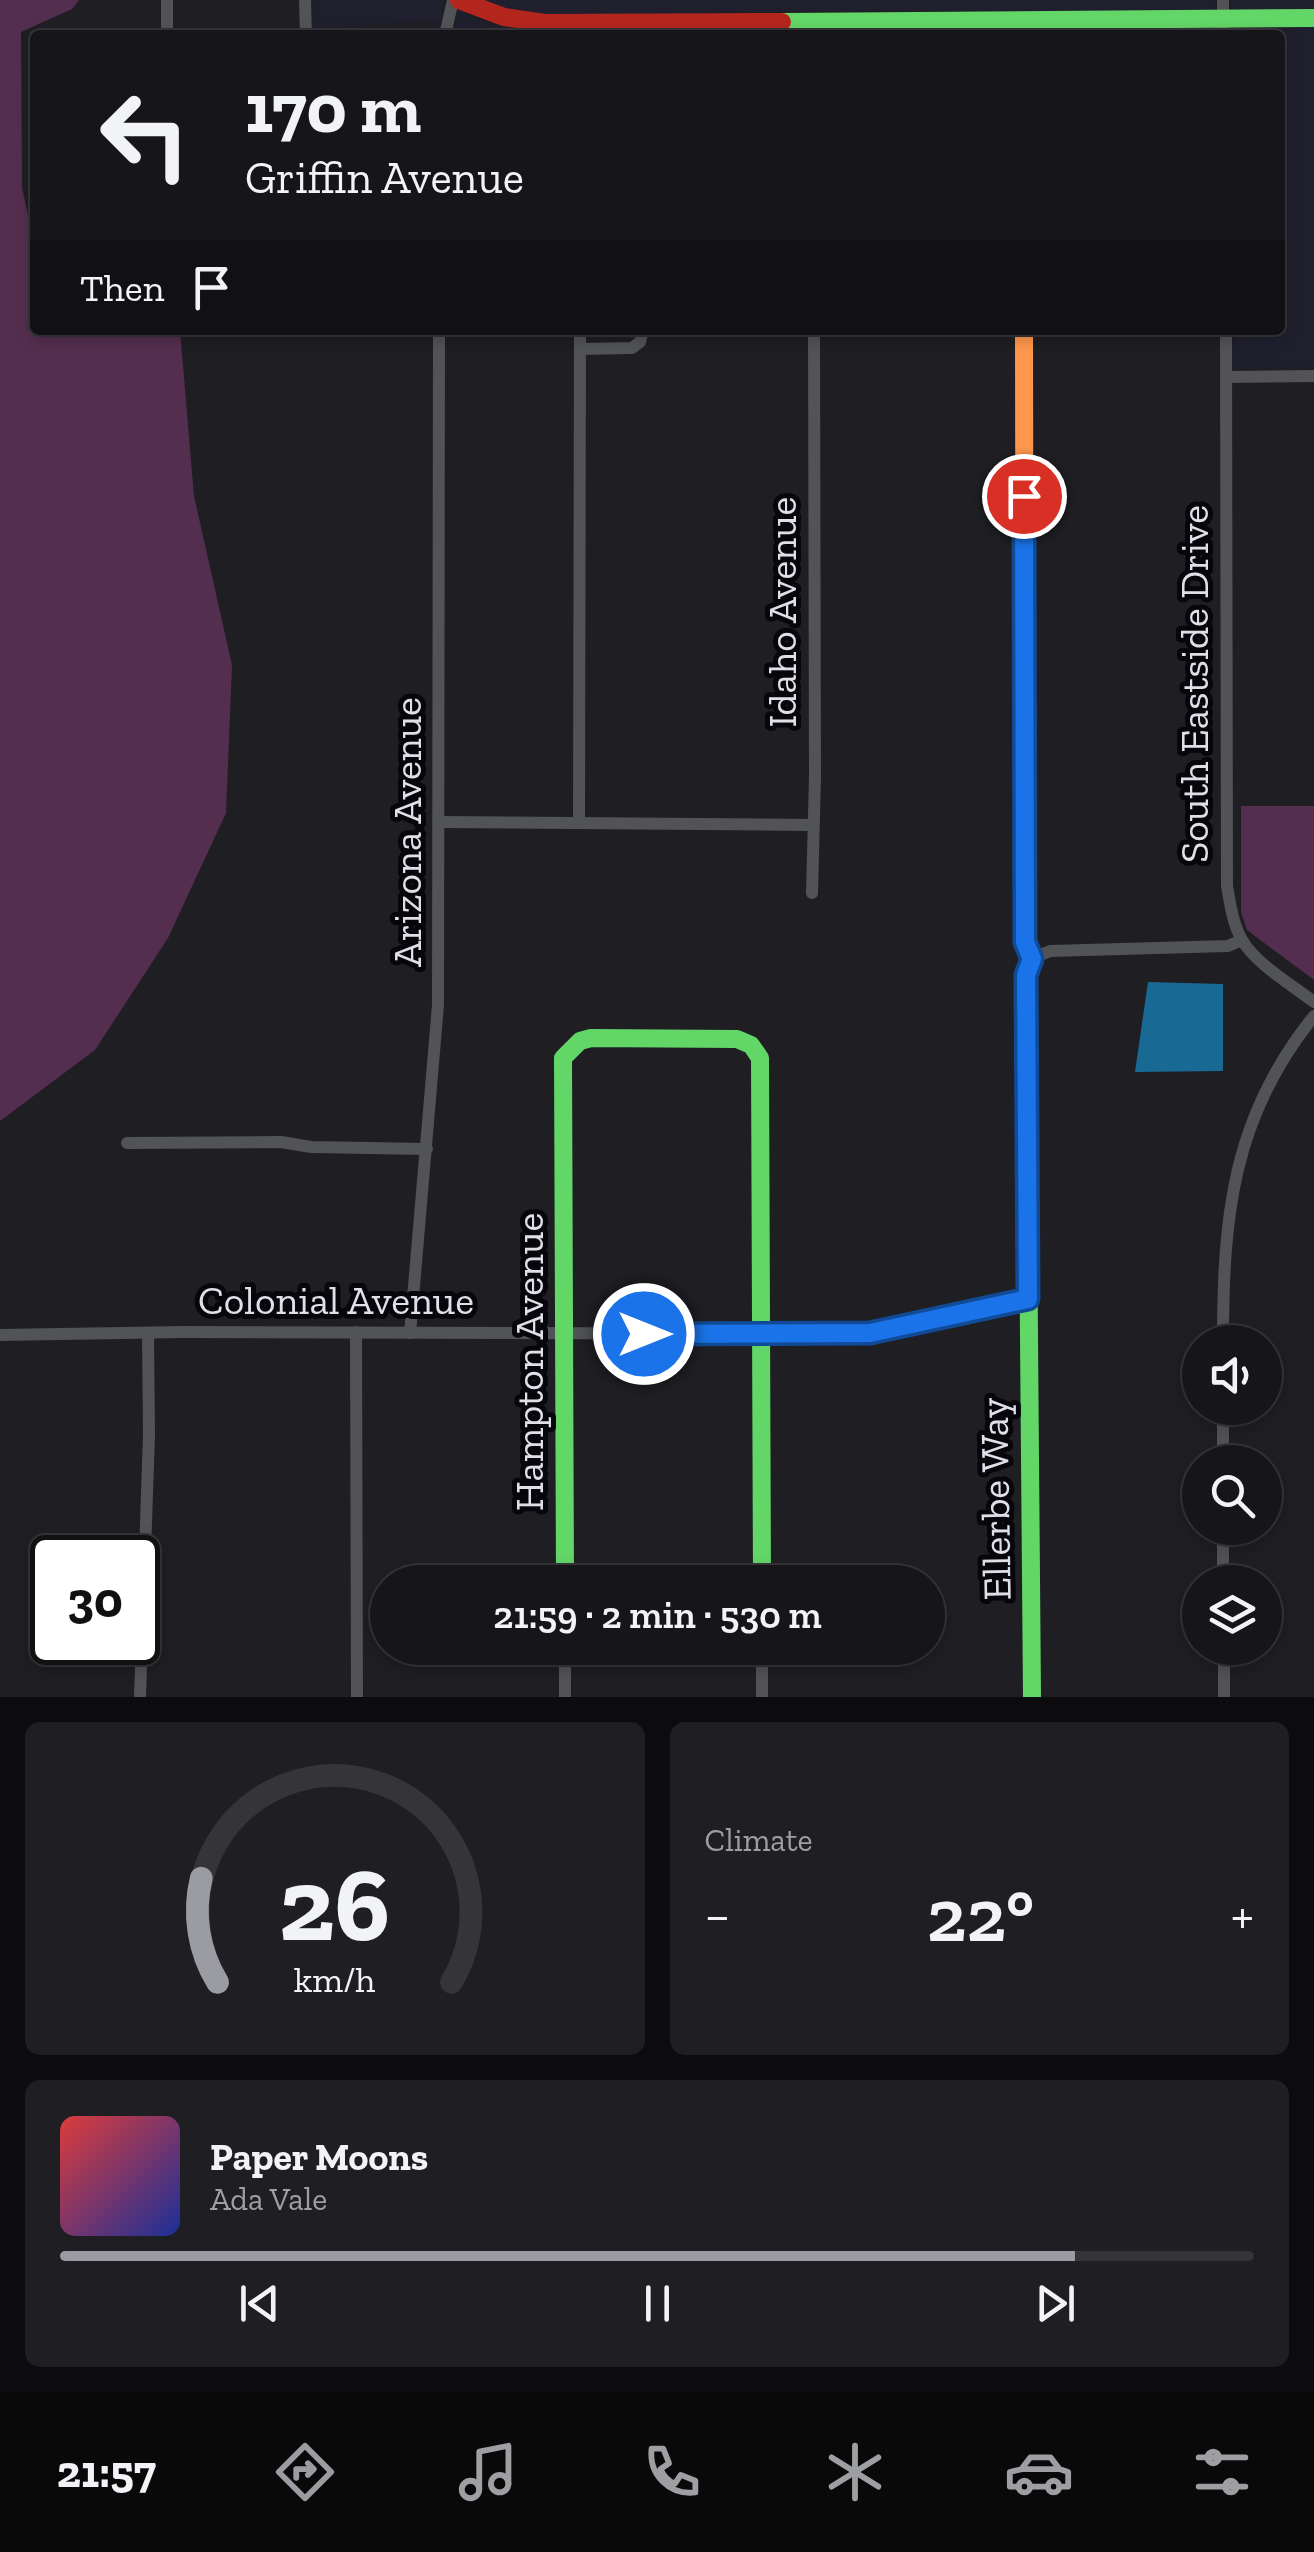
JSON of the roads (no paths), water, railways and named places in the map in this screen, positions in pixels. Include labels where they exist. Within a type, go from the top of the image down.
[{"type":"street","points":[[167,0],[167,30]]},
{"type":"street","points":[[305,0],[306,30]]},
{"type":"street","points":[[447,30],[456,0],[486,14],[518,22],[578,29],[881,25],[909,30],[988,24],[1222,27],[1314,18]]},
{"type":"street","points":[[1222,27],[1223,0]]},
{"type":"street","name":"Arizona Avenue","points":[[410,1332],[438,1005],[439,335]]},
{"type":"street","points":[[578,822],[580,335]]},
{"type":"street","points":[[580,348],[632,348],[642,335]]},
{"type":"street","name":"Idaho Avenue","points":[[812,893],[814,335]]},
{"type":"street","name":"Ellerbe Way","points":[[1024,335],[1025,942],[1032,959],[1026,975],[1032,1697]]},
{"type":"street","name":"South Eastside Drive","points":[[1226,335],[1228,886],[1242,940]]},
{"type":"street","points":[[1226,377],[1314,376]]},
{"type":"street","points":[[440,822],[813,825]]},
{"type":"street","points":[[1032,959],[1050,951],[1228,946],[1242,940],[1264,964],[1314,1002]]},
{"type":"street","points":[[1223,1325],[1226,1236],[1241,1154],[1273,1076],[1314,1016]]},
{"type":"street","name":"Hampton Avenue","points":[[565,1565],[563,1058],[580,1041],[737,1039],[750,1043],[759,1052],[764,1333]]},
{"type":"street","points":[[127,1143],[281,1142],[312,1147],[428,1149]]},
{"type":"street","name":"Colonial Avenue","points":[[0,1335],[870,1333],[1028,1299]]},
{"type":"street","points":[[356,1332],[357,1697]]},
{"type":"street","points":[[762,1565],[764,1333]]},
{"type":"street","points":[[140,1697],[149,1435],[148,1334]]},
{"type":"street","points":[[565,1665],[565,1697]]},
{"type":"street","points":[[762,1665],[762,1697]]},
{"type":"street","points":[[1224,1665],[1224,1697]]},
{"type":"water","points":[[1148,982],[1223,984],[1223,1071],[1135,1072]]}]
